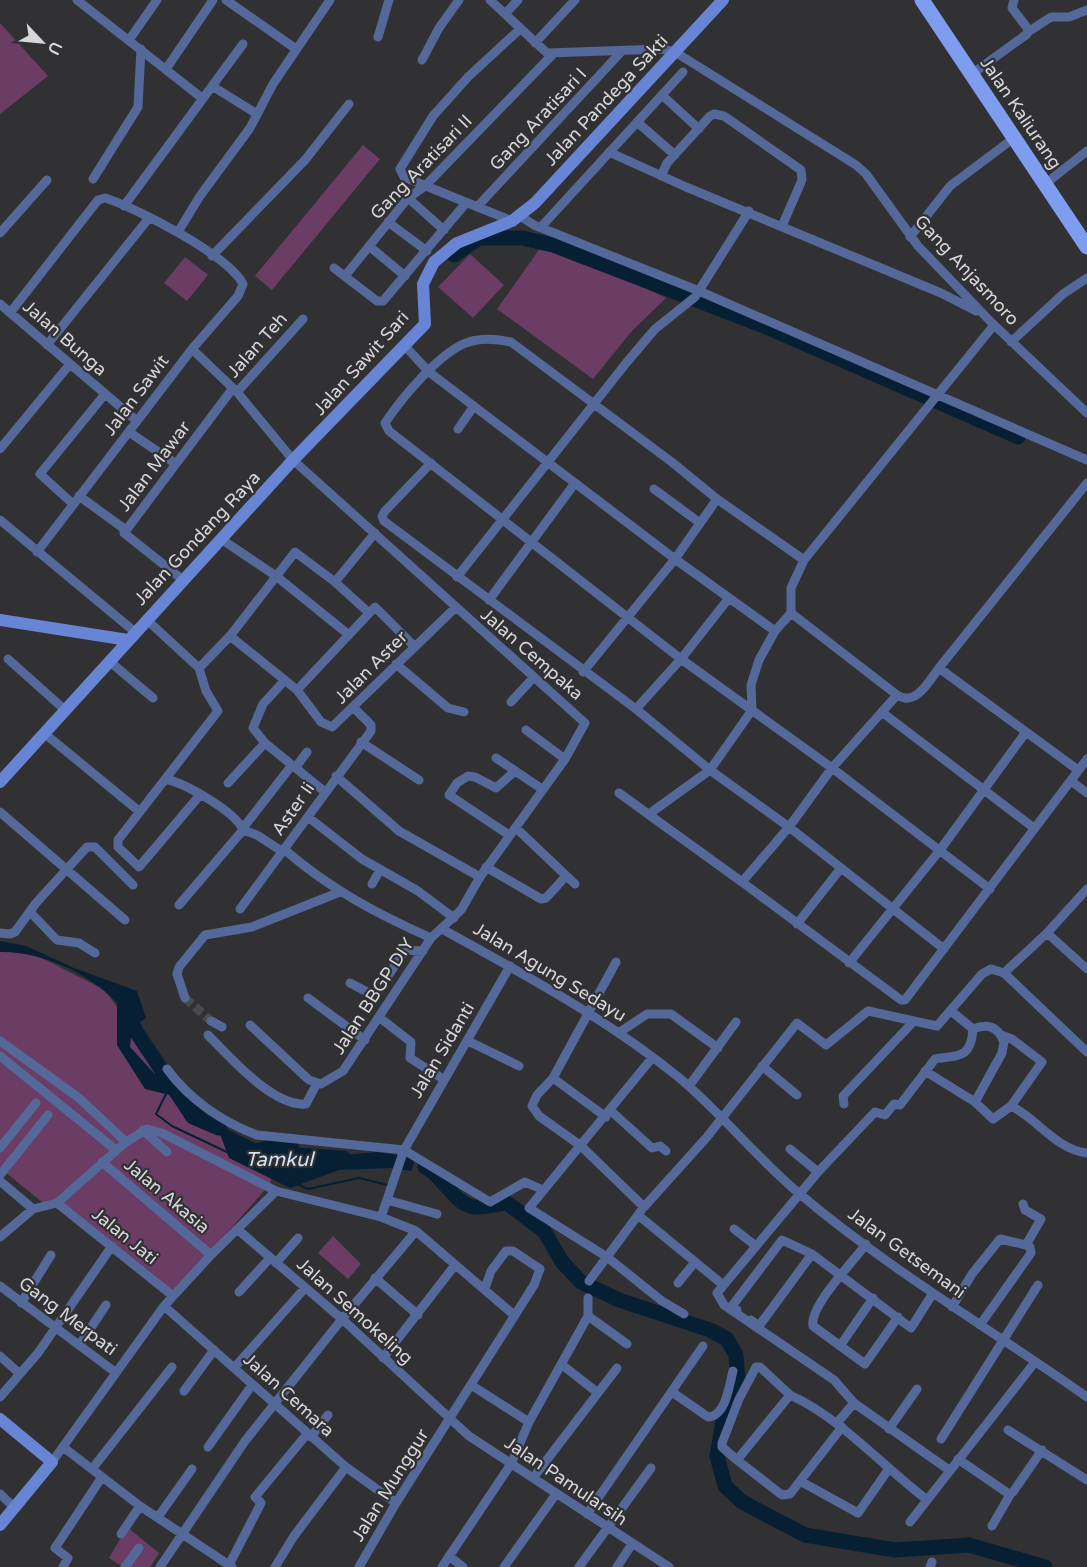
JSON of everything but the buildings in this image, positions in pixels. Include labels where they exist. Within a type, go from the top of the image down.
[{"type":"main road","name":"Jalan Pandega Sakti","points":[[516,218],[535,203],[723,0]]},
{"type":"main road","name":"Jalan Kaliurang","points":[[922,0],[1087,247]]},
{"type":"main road","name":"Jalan Sawit Sari","points":[[293,460],[424,324],[423,284],[434,262],[457,243],[516,218]]},
{"type":"main road","name":"Jalan Gondang Raya","points":[[0,782],[293,460]]},
{"type":"main road","points":[[0,620],[131,636]]},
{"type":"main road","points":[[0,1525],[52,1462],[1,1421]]},
{"type":"street","points":[[77,0],[202,98]]},
{"type":"street","points":[[129,40],[157,0]]},
{"type":"street","points":[[166,69],[213,0]]},
{"type":"street","points":[[226,0],[239,4],[296,49]]},
{"type":"street","points":[[177,232],[200,196],[250,128],[273,84],[330,0]]},
{"type":"street","points":[[378,37],[389,0]]},
{"type":"street","points":[[422,60],[438,28],[459,0]]},
{"type":"street","points":[[490,0],[547,53],[662,49],[675,52]]},
{"type":"street","points":[[505,14],[518,0]]},
{"type":"street","points":[[536,43],[575,0]]},
{"type":"street","points":[[1014,0],[1012,8],[1028,32]]},
{"type":"street","points":[[972,74],[1051,17],[1069,17],[1087,10]]},
{"type":"street","points":[[520,29],[468,77],[433,116],[403,161],[401,174],[466,203],[541,227],[1087,460]]},
{"type":"street","points":[[124,206],[243,44]]},
{"type":"street","points":[[93,179],[138,107],[141,49]]},
{"type":"street","name":"Gang Aratisari I","points":[[477,207],[622,51]]},
{"type":"street","name":"Gang Anjasmoro","points":[[675,52],[861,169],[910,237],[994,326],[1087,413]]},
{"type":"street","name":"Gang Aratisari II","points":[[345,276],[408,198],[425,186],[554,53]]},
{"type":"street","points":[[541,227],[683,72]]},
{"type":"street","points":[[212,86],[257,114]]},
{"type":"street","points":[[662,95],[699,129]]},
{"type":"street","points":[[212,256],[305,160],[349,104]]},
{"type":"street","points":[[661,176],[675,154],[714,114],[724,116],[801,170],[802,180],[782,226]]},
{"type":"street","points":[[637,122],[675,154]]},
{"type":"street","points":[[910,237],[950,186],[1014,138]]},
{"type":"street","points":[[609,152],[661,176],[931,288],[986,317]]},
{"type":"street","points":[[1045,184],[1087,152]]},
{"type":"street","points":[[0,232],[46,180]]},
{"type":"street","points":[[3,309],[98,200],[105,198],[177,232],[241,280],[243,287],[238,296],[192,349]]},
{"type":"street","points":[[408,198],[444,230]]},
{"type":"street","points":[[334,268],[380,302],[388,297],[466,203]]},
{"type":"street","points":[[457,577],[548,460],[651,334],[697,294],[749,211]]},
{"type":"street","points":[[47,345],[149,218]]},
{"type":"street","points":[[388,222],[427,251]]},
{"type":"street","points":[[369,246],[405,276]]},
{"type":"street","points":[[1011,342],[1063,294],[1087,278]]},
{"type":"street","name":"Jalan Bunga","points":[[3,309],[136,421]]},
{"type":"street","name":"Jalan Teh","points":[[235,390],[303,319]]},
{"type":"street","points":[[649,814],[710,770],[752,710],[751,685],[759,660],[775,631],[791,613],[791,588],[804,560],[994,326]]},
{"type":"street","points":[[804,560],[717,499],[673,463],[525,352],[503,341],[482,339],[466,342],[454,348],[429,372],[385,423],[389,431],[681,659],[832,768],[990,889]]},
{"type":"street","points":[[404,345],[429,372],[548,460],[675,559],[775,631]]},
{"type":"street","name":"Jalan Sawit","points":[[37,552],[192,349],[235,390],[293,460]]},
{"type":"street","points":[[0,449],[70,364]]},
{"type":"street","name":"Jalan Mawar","points":[[183,580],[124,532],[235,390]]},
{"type":"street","points":[[105,394],[40,474],[76,500],[126,530]]},
{"type":"street","points":[[458,429],[474,406]]},
{"type":"street","points":[[129,432],[176,464]]},
{"type":"street","name":"Jalan Cempaka","points":[[293,460],[585,723],[565,759],[486,867],[454,918],[437,933]]},
{"type":"street","points":[[431,463],[385,511],[382,518],[583,672],[636,709],[710,770],[789,827],[944,949]]},
{"type":"street","points":[[489,600],[575,483]]},
{"type":"street","points":[[791,613],[904,700],[916,696],[1087,483]]},
{"type":"street","points":[[654,489],[700,523]]},
{"type":"street","points":[[583,672],[675,559],[717,499]]},
{"type":"street","points":[[0,520],[131,636]]},
{"type":"street","points":[[335,582],[375,533]]},
{"type":"street","points":[[221,539],[276,576],[349,635]]},
{"type":"street","points":[[199,668],[230,636],[292,553],[297,552],[369,613]]},
{"type":"street","points":[[636,709],[681,659],[729,598]]},
{"type":"street","points":[[297,690],[375,608],[415,647]]},
{"type":"street","name":"Jalan Aster","points":[[230,636],[297,690],[328,726],[336,725],[455,608]]},
{"type":"street","points":[[147,620],[199,668],[206,691],[218,711],[116,843],[139,867],[200,795]]},
{"type":"street","points":[[8,659],[65,710]]},
{"type":"street","points":[[109,661],[153,698]]},
{"type":"street","points":[[396,664],[448,708],[464,712]]},
{"type":"street","points":[[939,668],[1078,770]]},
{"type":"street","points":[[511,702],[534,677]]},
{"type":"street","points":[[285,680],[263,704],[253,728],[266,743],[326,792]]},
{"type":"street","points":[[742,882],[789,827],[832,768],[897,695]]},
{"type":"street","name":"Aster Ii","points":[[240,909],[372,728],[354,708]]},
{"type":"street","points":[[883,713],[982,791],[1034,828]]},
{"type":"street","points":[[526,730],[565,759]]},
{"type":"street","points":[[849,963],[940,850],[1026,732]]},
{"type":"street","points":[[44,733],[140,812]]},
{"type":"street","points":[[361,742],[420,780]]},
{"type":"street","points":[[228,783],[266,743]]},
{"type":"street","points":[[179,905],[307,752]]},
{"type":"street","points":[[496,758],[542,789]]},
{"type":"street","points":[[620,794],[901,1000],[909,996],[1087,759]]},
{"type":"street","points":[[515,771],[496,788],[475,777],[468,776],[457,783],[449,795],[512,831],[575,884]]},
{"type":"street","points":[[336,776],[399,831],[480,877]]},
{"type":"street","name":"Jalan Agung Sedayu","points":[[165,779],[178,782],[200,795],[243,829],[284,851],[316,877],[340,892],[510,966],[588,1011],[620,1032],[689,1086],[720,1118]]},
{"type":"street","points":[[1071,781],[1087,793]]},
{"type":"street","points":[[0,812],[124,920]]},
{"type":"street","points":[[308,817],[362,859],[418,891],[454,918]]},
{"type":"street","points":[[0,933],[15,932],[66,869],[84,849],[91,846],[133,885]]},
{"type":"street","points":[[486,867],[541,899],[546,898],[566,876]]},
{"type":"street","points":[[797,924],[841,868]]},
{"type":"street","points":[[372,884],[380,870]]},
{"type":"street","points":[[1004,973],[1047,933],[1087,889]]},
{"type":"street","points":[[185,998],[177,974],[178,966],[205,935],[252,927],[340,892]]},
{"type":"street","points":[[30,912],[57,940],[79,943],[95,953]]},
{"type":"street","name":"Jalan BBGP DIY","points":[[317,1083],[327,1081],[343,1071],[437,933]]},
{"type":"street","points":[[1047,933],[1087,969]]},
{"type":"street","points":[[351,983],[371,996],[375,996],[402,954],[410,949],[423,951]]},
{"type":"street","points":[[616,962],[553,1078],[535,1098],[533,1109],[581,1146],[641,1211],[722,1284]]},
{"type":"street","name":"Jalan Sidanti","points":[[381,1217],[403,1152],[442,1079],[468,1041],[510,966]]},
{"type":"street","points":[[589,1281],[641,1211],[707,1137],[798,1023],[826,1045],[868,1011],[936,1026],[987,970],[1004,973],[1087,1052]]},
{"type":"street","points":[[308,998],[365,1040]]},
{"type":"street","points":[[925,1071],[975,1102],[993,1119],[1011,1106],[1042,1062],[991,1026],[973,1029],[951,1011]]},
{"type":"street","points":[[620,1032],[647,1014],[671,1014],[718,1047]]},
{"type":"street","points":[[380,1018],[411,1042],[410,1058],[442,1079]]},
{"type":"street","points":[[211,1021],[222,1027]]},
{"type":"street","points":[[844,1104],[843,1096],[866,1075],[914,1021]]},
{"type":"street","points":[[689,1086],[736,1022]]},
{"type":"street","points":[[208,1035],[273,1094],[306,1104],[317,1083],[305,1077],[250,1025]]},
{"type":"street","points":[[949,1470],[854,1403],[834,1380],[724,1305],[717,1297],[722,1284],[818,1172],[875,1112],[885,1115],[894,1104],[900,1105],[934,1059],[957,1058],[962,1054],[972,1041],[973,1029]]},
{"type":"street","points":[[975,1102],[1002,1053],[1004,1042],[1001,1035]]},
{"type":"street","points":[[1079,1044],[1087,1036]]},
{"type":"street","points":[[468,1041],[519,1066]]},
{"type":"street","points":[[116,1150],[0,1056],[4,1044],[63,1086],[94,1111],[126,1142]]},
{"type":"street","points":[[652,1058],[529,1208],[607,1257],[662,1301],[684,1314]]},
{"type":"street","points":[[762,1066],[797,1095]]},
{"type":"street","points":[[167,1069],[202,1105],[243,1130],[257,1135],[403,1152],[490,1202],[525,1182],[543,1190]]},
{"type":"street","points":[[553,1078],[608,1114],[652,1148],[660,1146],[666,1151]]},
{"type":"street","points":[[54,1100],[63,1086]]},
{"type":"street","points":[[0,1148],[36,1103]]},
{"type":"street","points":[[1011,1106],[1026,1114],[1041,1129],[1067,1148],[1087,1153]]},
{"type":"street","points":[[0,1175],[48,1115]]},
{"type":"street","name":"Jalan Getsemani","points":[[720,1118],[800,1195],[952,1307],[1087,1397]]},
{"type":"street","points":[[143,1130],[167,1152]]},
{"type":"street","points":[[0,1237],[33,1209],[57,1203],[116,1150],[143,1130],[162,1133],[276,1191],[381,1217],[416,1231],[514,1315]]},
{"type":"street","points":[[790,1149],[818,1172]]},
{"type":"street","name":"Jalan Akasia","points":[[102,1162],[211,1255]]},
{"type":"street","points":[[0,1181],[33,1209]]},
{"type":"street","points":[[52,1462],[164,1306],[211,1255],[276,1191]]},
{"type":"street","points":[[388,1198],[437,1214]]},
{"type":"street","name":"Jalan Jati","points":[[57,1203],[173,1296]]},
{"type":"street","points":[[1023,1204],[1041,1220],[1026,1245]]},
{"type":"street","name":"Jalan Semokeling","points":[[237,1229],[342,1319],[449,1420]]},
{"type":"street","points":[[734,1229],[756,1246]]},
{"type":"street","points":[[160,1567],[232,1460],[342,1319],[416,1231]]},
{"type":"street","points":[[238,1292],[298,1238]]},
{"type":"street","points":[[952,1307],[972,1274],[1000,1239],[1030,1247],[1031,1253],[980,1325]]},
{"type":"street","points":[[812,1254],[759,1326],[732,1306],[780,1242],[784,1241],[812,1254],[911,1328],[933,1293]]},
{"type":"street","points":[[864,1242],[812,1320],[815,1329],[865,1364],[898,1317]]},
{"type":"street","points":[[0,1396],[20,1374],[56,1326],[112,1246]]},
{"type":"street","points":[[449,1420],[540,1272],[513,1251],[506,1251],[490,1271],[485,1288]]},
{"type":"street","points":[[21,1303],[51,1255]]},
{"type":"street","points":[[678,1283],[695,1262]]},
{"type":"street","points":[[383,1358],[455,1265]]},
{"type":"street","points":[[375,1278],[418,1315]]},
{"type":"street","points":[[941,1439],[1038,1285]]},
{"type":"street","name":"Gang Merpati","points":[[0,1286],[115,1372]]},
{"type":"street","points":[[234,1368],[305,1288]]},
{"type":"street","points":[[442,1567],[511,1464],[529,1422],[588,1316],[588,1298]]},
{"type":"street","points":[[840,1346],[873,1298]]},
{"type":"street","points":[[80,1344],[106,1305]]},
{"type":"street","name":"Jalan Cemara","points":[[164,1306],[346,1467],[396,1503]]},
{"type":"street","points":[[588,1316],[627,1344]]},
{"type":"street","points":[[586,1514],[703,1346]]},
{"type":"street","points":[[184,1390],[214,1350]]},
{"type":"street","points":[[0,1356],[20,1374]]},
{"type":"street","points":[[910,1522],[1035,1362]]},
{"type":"street","points":[[561,1364],[598,1393]]},
{"type":"street","points":[[92,1469],[171,1366]]},
{"type":"street","points":[[854,1403],[840,1425],[790,1494],[784,1496],[722,1447],[739,1399],[756,1367],[760,1367],[790,1395],[840,1425],[888,1470],[926,1499]]},
{"type":"street","points":[[533,1478],[617,1368]]},
{"type":"street","points":[[672,1392],[708,1417],[712,1417],[719,1413],[725,1401],[733,1371]]},
{"type":"street","points":[[471,1384],[529,1422]]},
{"type":"street","points":[[208,1446],[252,1385]]},
{"type":"street","points":[[889,1429],[917,1389]]},
{"type":"street","points":[[737,1460],[790,1395]]},
{"type":"street","points":[[63,1447],[140,1506],[231,1566],[261,1503],[255,1497],[328,1415]]},
{"type":"street","name":"Jalan Pamularsih","points":[[449,1420],[511,1464],[668,1567]]},
{"type":"street","name":"Jalan Munggur","points":[[359,1567],[396,1503],[449,1420]]},
{"type":"street","points":[[1008,1430],[1087,1480]]},
{"type":"street","points":[[992,1526],[1042,1450]]},
{"type":"street","points":[[958,1459],[1004,1492],[1011,1494]]},
{"type":"street","points":[[275,1567],[294,1536],[346,1467]]},
{"type":"street","points":[[579,1567],[651,1468]]},
{"type":"street","points":[[158,1517],[192,1469]]},
{"type":"street","points":[[800,1481],[858,1513],[888,1470]]},
{"type":"street","points":[[63,1567],[68,1558],[55,1548],[102,1477]]},
{"type":"street","points":[[0,1494],[14,1508]]},
{"type":"street","points":[[504,1567],[556,1494]]},
{"type":"street","points":[[121,1534],[140,1506]]},
{"type":"street","points":[[617,1567],[632,1544]]},
{"type":"street","points":[[125,1567],[139,1548]]},
{"type":"street","points":[[449,1556],[463,1567]]},
{"type":"shaded area","points":[[0,23],[48,76],[0,114]]},
{"type":"shaded area","points":[[363,145],[380,159],[272,290],[255,276]]},
{"type":"shaded area","points":[[546,240],[666,298],[631,332],[593,379],[497,309]]},
{"type":"shaded area","points":[[470,254],[504,285],[473,318],[438,287]]},
{"type":"shaded area","points":[[185,257],[208,275],[187,301],[164,283]]},
{"type":"shaded area","points":[[0,946],[32,953],[105,990],[193,1116],[277,1154],[270,1184],[174,1293],[58,1202],[47,1206],[0,1168]]},
{"type":"shaded area","points":[[333,1236],[361,1264],[348,1279],[318,1253]]},
{"type":"shaded area","points":[[127,1527],[159,1553],[150,1567],[123,1567],[109,1558]]},
{"type":"water","name":"Tamkul","points":[[0,941],[26,946],[74,968],[137,991],[146,1018],[132,1028],[130,1047],[154,1073],[187,1094],[215,1123],[255,1143],[278,1139],[298,1140],[300,1159],[377,1152],[416,1158],[411,1171],[390,1168],[339,1170],[290,1188],[229,1158],[220,1134],[178,1097],[145,1089],[117,1045],[117,1003],[106,992],[79,973],[63,966],[31,955],[0,952]]},
{"type":"waterway","points":[[454,255],[479,238],[522,238],[553,245],[764,326],[1018,437]]},
{"type":"waterway","points":[[125,1009],[137,1033],[193,1117],[219,1128]]},
{"type":"waterway","points":[[167,1092],[156,1114],[172,1126],[229,1153]]},
{"type":"waterway","points":[[280,1154],[343,1158]]},
{"type":"waterway","points":[[425,1167],[466,1204],[477,1207],[507,1203],[544,1231],[563,1263],[581,1282],[619,1300],[710,1330],[727,1339],[736,1355],[738,1380],[723,1421],[717,1456],[725,1486],[742,1502],[805,1535],[895,1550],[969,1545],[1045,1567]]},
{"type":"waterway","points":[[297,1184],[308,1189],[359,1178],[388,1185]]},
{"type":"tunnel","points":[[185,998],[211,1021]]}]
